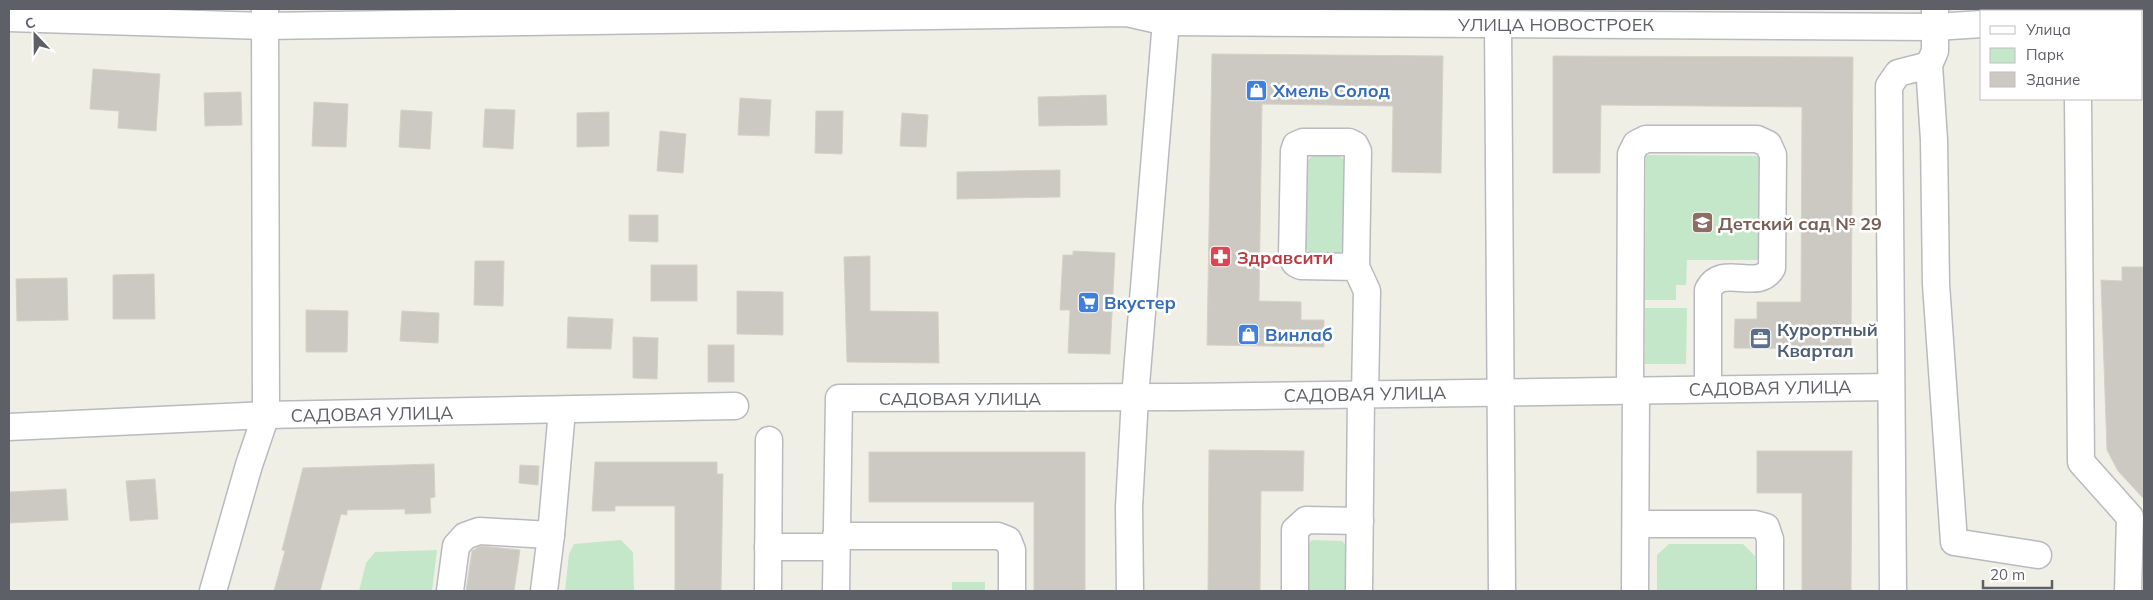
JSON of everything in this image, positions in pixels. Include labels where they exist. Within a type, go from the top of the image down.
[{"type":"street","name":"УЛИЦА НОВОСТРОЕК","points":[[9,18],[944,12],[1127,13],[1498,24],[1935,18],[1980,24]]},
{"type":"street","points":[[1130,591],[1129,507],[1135,397],[1167,15]]},
{"type":"street","points":[[214,591],[249,465],[266,416],[265,17]]},
{"type":"street","points":[[1935,18],[1935,51],[1929,65],[1934,140],[1936,284],[1954,542],[2038,555]]},
{"type":"street","points":[[1498,24],[1502,591]]},
{"type":"street","points":[[1893,591],[1889,86],[1898,73],[1929,65]]},
{"type":"street","points":[[2078,100],[2081,462],[2130,517],[2128,591]]},
{"type":"street","points":[[1635,591],[1636,524],[1631,154],[1636,144],[1646,139],[1757,139],[1768,144],[1773,154],[1772,268],[1769,274],[1762,278],[1721,278],[1712,282],[1708,290],[1708,389]]},
{"type":"street","points":[[1356,267],[1301,266],[1295,264],[1292,257],[1294,151],[1296,145],[1303,142],[1349,142],[1355,145],[1358,151],[1356,267],[1367,291],[1359,591]]},
{"type":"street","name":"САДОВАЯ УЛИЦА","points":[[836,541],[839,398],[1135,397],[1891,387]]},
{"type":"street","name":"САДОВАЯ УЛИЦА","points":[[9,427],[266,416],[735,406]]},
{"type":"street","points":[[544,591],[552,535],[562,410]]},
{"type":"street","points":[[768,591],[769,440]]},
{"type":"street","points":[[1295,591],[1295,530],[1306,520],[1360,521]]},
{"type":"street","points":[[1636,524],[1755,524],[1766,527],[1770,539],[1770,591]]},
{"type":"street","points":[[450,591],[456,546],[465,536],[479,531],[552,535]]},
{"type":"street","points":[[768,547],[836,541],[998,536],[1008,540],[1012,550],[1012,591]]},
{"type":"street","points":[[836,541],[836,591]]},
{"type":"green space","points":[[1313,155],[1340,156],[1347,163],[1346,247],[1338,254],[1311,254],[1304,246],[1306,162]]},
{"type":"green space","points":[[1646,155],[1759,156],[1758,260],[1687,260],[1686,285],[1676,285],[1676,300],[1645,300]]},
{"type":"green space","points":[[1645,308],[1687,308],[1686,364],[1645,364]]},
{"type":"green space","points":[[621,540],[633,552],[634,591],[565,591],[569,554],[574,544]]},
{"type":"green space","points":[[1312,540],[1342,541],[1347,546],[1346,591],[1306,591],[1307,545]]},
{"type":"green space","points":[[1669,544],[1743,544],[1755,556],[1755,591],[1657,591],[1657,555]]},
{"type":"green space","points":[[437,550],[432,591],[359,591],[366,563],[375,552]]},
{"type":"green space","points":[[952,582],[985,582],[985,591],[952,591]]},
{"type":"building","points":[[1212,54],[1443,56],[1441,173],[1392,172],[1393,106],[1262,104],[1259,301],[1301,302],[1301,320],[1324,320],[1324,347],[1207,345]]},
{"type":"building","points":[[1553,56],[1853,57],[1851,349],[1734,348],[1735,319],[1757,319],[1757,302],[1801,302],[1802,107],[1601,105],[1600,173],[1553,173]]},
{"type":"building","points":[[93,69],[160,74],[156,131],[118,128],[119,111],[90,109]]},
{"type":"building","points":[[241,92],[242,125],[205,126],[204,93]]},
{"type":"building","points":[[1106,95],[1107,125],[1039,126],[1038,97]]},
{"type":"building","points":[[740,98],[771,100],[769,136],[738,135]]},
{"type":"building","points":[[314,102],[348,104],[346,147],[312,146]]},
{"type":"building","points":[[485,109],[515,110],[513,149],[483,147]]},
{"type":"building","points":[[401,110],[432,112],[430,149],[399,147]]},
{"type":"building","points":[[816,111],[843,111],[842,154],[815,153]]},
{"type":"building","points":[[609,112],[609,146],[577,147],[577,113]]},
{"type":"building","points":[[902,113],[928,115],[926,147],[900,146]]},
{"type":"building","points":[[660,131],[686,134],[683,173],[657,171]]},
{"type":"building","points":[[1060,170],[1060,197],[957,199],[957,172]]},
{"type":"building","points":[[629,215],[658,215],[658,242],[629,241]]},
{"type":"building","points":[[1073,251],[1115,253],[1110,354],[1068,353],[1070,310],[1060,310],[1063,255],[1073,255]]},
{"type":"building","points":[[870,256],[870,311],[938,312],[939,363],[847,362],[844,257]]},
{"type":"building","points":[[475,261],[504,261],[503,306],[474,305]]},
{"type":"building","points":[[651,265],[697,265],[697,301],[651,301]]},
{"type":"building","points":[[2122,267],[2144,267],[2144,499],[2118,471],[2107,450],[2101,280],[2122,281]]},
{"type":"building","points":[[154,274],[155,319],[113,319],[113,275]]},
{"type":"building","points":[[67,278],[68,320],[17,321],[16,279]]},
{"type":"building","points":[[737,291],[783,292],[783,335],[737,334]]},
{"type":"building","points":[[306,310],[348,311],[347,352],[306,352]]},
{"type":"building","points":[[402,311],[439,313],[438,343],[400,341]]},
{"type":"building","points":[[568,317],[613,319],[611,349],[567,348]]},
{"type":"building","points":[[633,337],[658,338],[657,379],[633,378]]},
{"type":"building","points":[[708,345],[734,345],[734,382],[708,382]]},
{"type":"building","points":[[1209,450],[1304,451],[1303,491],[1261,491],[1260,591],[1208,591]]},
{"type":"building","points":[[1757,451],[1852,451],[1851,591],[1802,591],[1802,493],[1757,493]]},
{"type":"building","points":[[869,452],[1085,452],[1085,591],[1034,591],[1034,502],[869,502]]},
{"type":"building","points":[[595,462],[717,462],[717,474],[723,474],[721,591],[675,591],[675,506],[615,506],[615,511],[592,511]]},
{"type":"building","points":[[434,464],[435,497],[430,498],[431,513],[405,514],[405,509],[347,510],[347,515],[341,514],[320,591],[274,591],[285,551],[282,550],[303,468]]},
{"type":"building","points":[[520,465],[539,466],[538,485],[519,483]]},
{"type":"building","points":[[155,479],[158,519],[130,521],[126,481]]},
{"type":"building","points":[[66,489],[68,520],[10,523],[9,492]]},
{"type":"building","points":[[481,546],[520,550],[514,591],[466,591],[472,551]]},
{"type":"place","name":"Хмель Солод","points":[[1257,90]]},
{"type":"place","name":"Детский сад № 29","points":[[1702,223]]},
{"type":"place","name":"Здравсити","points":[[1221,257]]},
{"type":"place","name":"Вкустер","points":[[1088,302]]},
{"type":"place","name":"Винлаб","points":[[1249,334]]},
{"type":"place","name":"Курортный Квартал","points":[[1761,339]]}]
